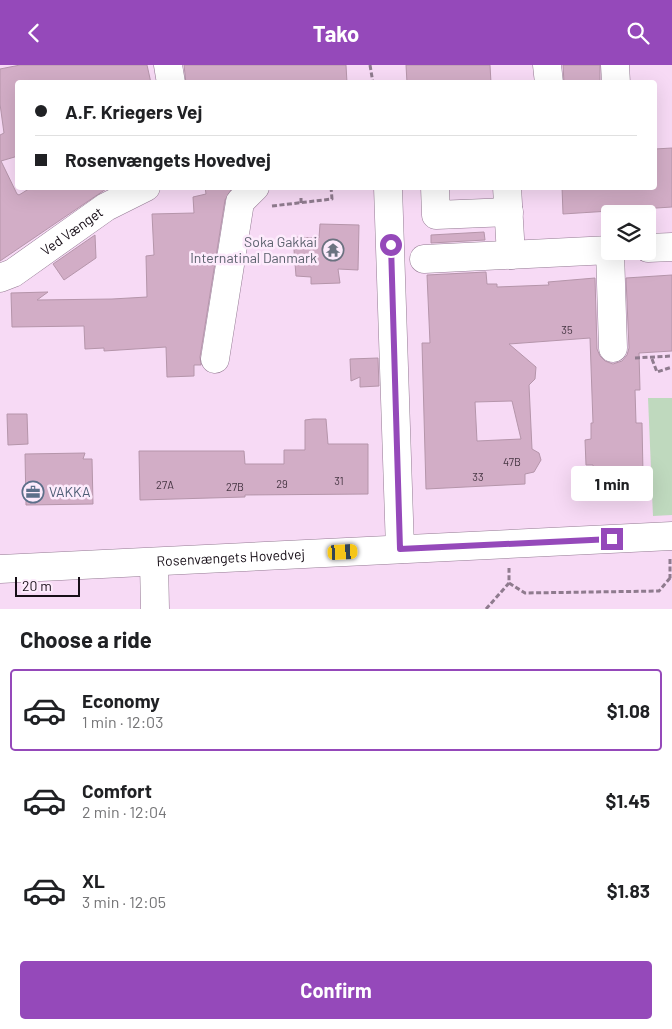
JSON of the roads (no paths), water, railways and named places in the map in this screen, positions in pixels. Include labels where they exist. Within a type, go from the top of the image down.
[{"type":"street","points":[[168,65],[170,80]]},
{"type":"street","points":[[547,65],[549,80]]},
{"type":"street","points":[[615,65],[616,80]]},
{"type":"street","name":"Ved Vænget","points":[[0,278],[13,273],[106,207],[140,190]]},
{"type":"street","points":[[215,359],[240,202],[251,190]]},
{"type":"street","points":[[388,190],[400,549]]},
{"type":"street","points":[[435,190],[436,215],[508,200],[511,255]]},
{"type":"street","points":[[656,248],[672,247]]},
{"type":"street","points":[[424,259],[601,251]]},
{"type":"street","points":[[610,260],[613,348]]},
{"type":"street","name":"Rosenvængets Hovedvej","points":[[0,569],[672,536]]},
{"type":"street","points":[[154,561],[155,609]]},
{"type":"place","name":"Soka Gakkai Internatinal Danmark","points":[[333,250]]},
{"type":"place","name":"VAKKA","points":[[33,492]]}]
